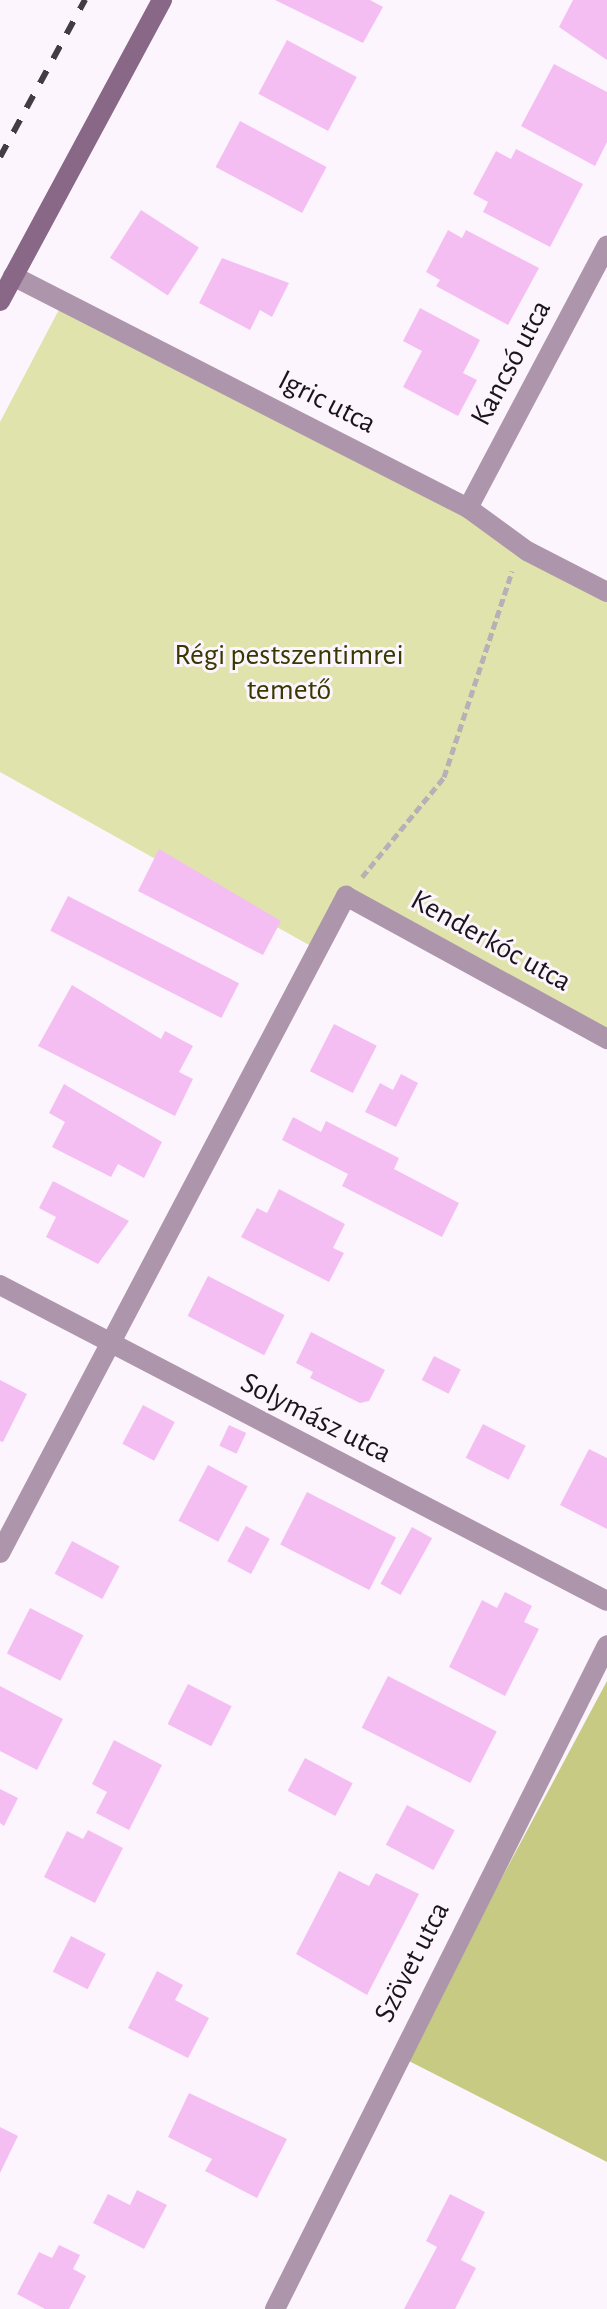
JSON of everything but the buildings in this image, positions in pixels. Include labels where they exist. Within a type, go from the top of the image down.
[{"type":"main road","points":[[0,301],[162,0]]},
{"type":"street","name":"Kancsó utca","points":[[468,508],[607,246]]},
{"type":"street","name":"Igric utca","points":[[13,276],[468,508],[527,551],[607,592]]},
{"type":"street","name":"Kenderkóc utca","points":[[346,896],[607,1039]]},
{"type":"street","points":[[0,1553],[346,896]]},
{"type":"street","name":"Solymász utca","points":[[0,1285],[111,1346],[607,1601]]},
{"type":"street","name":"Szövet utca","points":[[275,2309],[607,1645]]},
{"type":"path","points":[[346,896],[444,777],[506,579],[527,551]]},
{"type":"green space","name":"Régi pestszentimrei temető","points":[[64,300],[607,592],[607,1039],[346,896],[318,950],[0,772],[0,422]]},
{"type":"green space","points":[[607,1681],[607,2162],[405,2059]]},
{"type":"railway","points":[[0,157],[85,0]]}]
